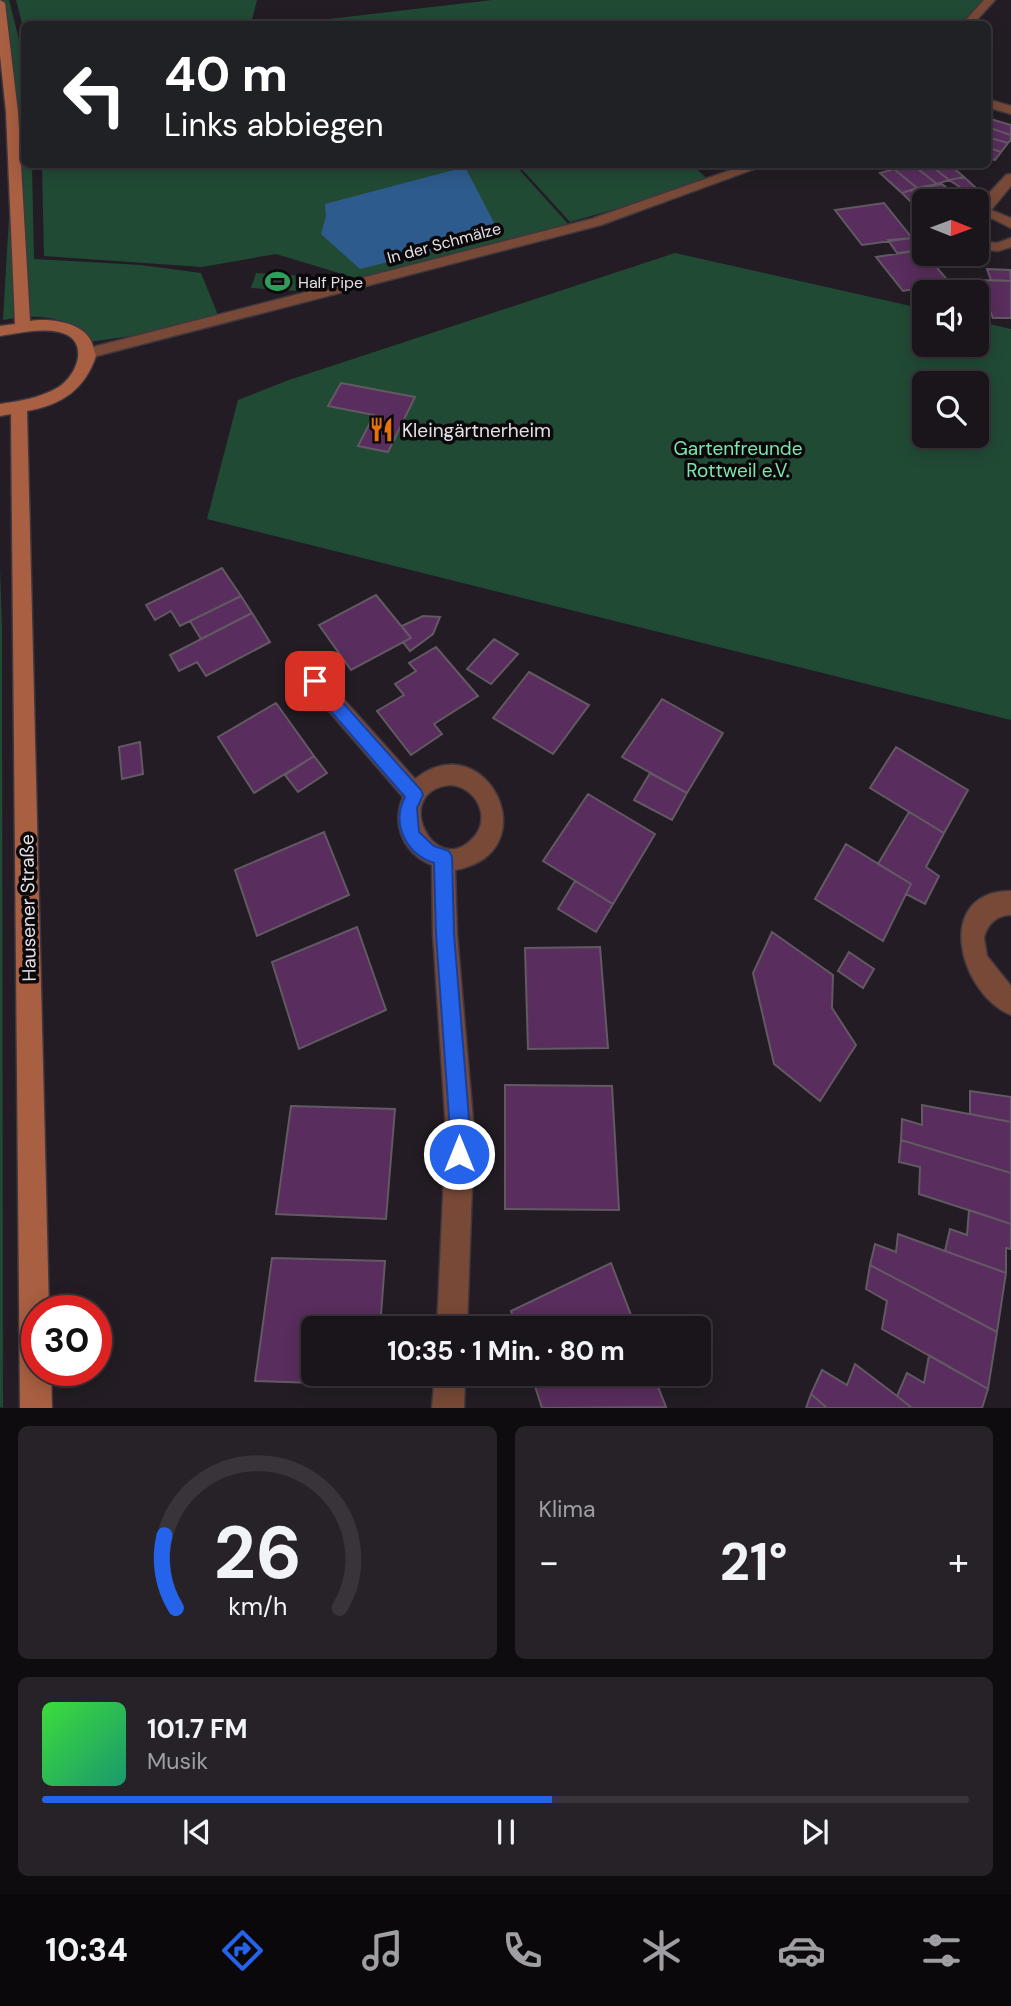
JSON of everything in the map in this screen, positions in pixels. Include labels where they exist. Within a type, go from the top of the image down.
[{"type":"main road","points":[[0,3],[12,112],[23,325]]},
{"type":"main road","points":[[0,331],[23,325],[61,326],[75,332],[85,341],[89,353],[88,364],[70,387],[46,401],[9,410]]},
{"type":"main road","name":"Hausener Straße","points":[[9,410],[36,1408]]},
{"type":"street","points":[[970,21],[990,0]]},
{"type":"street","points":[[991,104],[1011,110]]},
{"type":"street","name":"In der Schmälze","points":[[89,353],[596,222],[751,168]]},
{"type":"street","points":[[989,203],[1011,178]]},
{"type":"street","points":[[989,214],[1011,225]]},
{"type":"street","points":[[989,246],[998,247],[1011,242]]},
{"type":"street","points":[[315,681],[415,795]]},
{"type":"street","points":[[465,778],[487,793],[495,818],[483,843],[472,852],[458,857],[429,853],[418,845],[410,834],[408,808],[415,795],[437,779],[465,778]]},
{"type":"street","points":[[443,857],[445,934],[460,1131],[452,1316]]},
{"type":"street","points":[[1011,903],[989,908],[978,919],[972,934],[973,951],[981,970],[993,987],[1011,1002]]},
{"type":"street","points":[[448,1408],[449,1386]]},
{"type":"green space","points":[[0,0],[9,0],[21,47],[21,168],[32,168],[34,259],[141,265],[201,273],[218,315],[131,336],[89,342],[71,326],[50,318],[3,320],[15,114]]},
{"type":"green space","points":[[16,0],[257,0],[252,21],[21,21]]},
{"type":"green space","points":[[492,0],[987,0],[966,21],[312,21]]},
{"type":"green space","points":[[42,168],[518,168],[570,226],[359,279],[276,254],[202,267],[44,256]]},
{"type":"green space","points":[[521,168],[695,168],[711,182],[570,222]]},
{"type":"green space","name":"Gartenfreunde Rottweil e.V.","points":[[675,253],[912,306],[912,357],[989,357],[989,324],[1011,329],[1011,720],[207,519],[238,400],[286,381]]},
{"type":"green space","name":"Half Pipe","points":[[256,273],[306,276],[300,291],[251,288]]},
{"type":"green space","points":[[0,568],[2,628],[3,1408],[0,1407]]},
{"type":"water","points":[[466,168],[500,234],[360,269],[321,234],[326,216],[325,204]]},
{"type":"building","points":[[991,119],[1011,125],[1011,135],[991,128]]},
{"type":"building","points":[[991,128],[1011,135],[1008,143],[991,138]]},
{"type":"building","points":[[991,138],[1008,143],[1001,152],[991,148]]},
{"type":"building","points":[[991,148],[1001,152],[995,160],[991,158]]},
{"type":"building","points":[[917,168],[934,168],[949,180],[937,184]]},
{"type":"building","points":[[917,168],[937,184],[917,188],[894,169]]},
{"type":"building","points":[[934,168],[954,168],[964,177],[949,180]]},
{"type":"building","points":[[894,169],[917,188],[902,193],[880,173]]},
{"type":"building","points":[[964,177],[976,188],[963,189],[949,180]]},
{"type":"building","points":[[942,184],[948,189],[923,189]]},
{"type":"building","points":[[912,191],[912,203],[902,193]]},
{"type":"building","points":[[884,203],[912,238],[862,245],[835,210]]},
{"type":"building","points":[[912,238],[912,251],[897,253],[888,240]]},
{"type":"building","points":[[912,252],[912,266],[936,266],[947,280],[912,280],[912,289],[903,291],[876,257]]},
{"type":"building","points":[[987,269],[1010,270],[1011,281],[991,280]]},
{"type":"building","points":[[989,280],[1011,281],[1011,318],[993,318],[989,308]]},
{"type":"building","name":"Kleingärtnerheim","points":[[341,383],[415,397],[388,452],[358,446],[374,415],[328,406]]},
{"type":"building","points":[[222,568],[241,596],[180,626],[171,611],[155,620],[146,605]]},
{"type":"building","points":[[376,595],[411,638],[351,670],[319,625]]},
{"type":"building","points":[[241,596],[252,613],[201,639],[190,621]]},
{"type":"building","points":[[252,613],[270,642],[206,676],[197,662],[179,671],[170,655]]},
{"type":"building","points":[[423,616],[440,617],[433,634],[410,651],[403,642],[411,638],[402,626]]},
{"type":"building","points":[[494,639],[518,654],[491,684],[467,669]]},
{"type":"building","points":[[436,647],[478,696],[434,724],[442,734],[411,755],[377,711],[404,695],[395,684],[416,671],[409,663]]},
{"type":"building","points":[[529,672],[589,705],[553,754],[493,718]]},
{"type":"building","points":[[662,699],[723,733],[687,793],[622,757]]},
{"type":"building","points":[[276,703],[314,756],[254,793],[218,737]]},
{"type":"building","points":[[140,742],[143,774],[122,779],[119,747]]},
{"type":"building","points":[[896,747],[968,790],[944,833],[870,788]]},
{"type":"building","points":[[314,756],[327,773],[298,792],[285,775]]},
{"type":"building","points":[[650,773],[687,793],[672,820],[634,800]]},
{"type":"building","points":[[588,794],[655,834],[613,904],[543,861]]},
{"type":"building","points":[[909,812],[944,833],[926,867],[939,876],[925,904],[906,894],[911,884],[878,864]]},
{"type":"building","points":[[324,832],[349,895],[257,936],[235,870]]},
{"type":"building","points":[[846,844],[911,884],[883,941],[815,899]]},
{"type":"building","points":[[575,881],[613,904],[596,932],[558,909]]},
{"type":"building","points":[[357,927],[386,1010],[299,1049],[272,962]]},
{"type":"building","points":[[772,932],[833,975],[832,1008],[856,1045],[820,1101],[774,1064],[753,973]]},
{"type":"building","points":[[600,947],[608,1048],[528,1049],[525,948]]},
{"type":"building","points":[[849,952],[874,969],[863,988],[838,971]]},
{"type":"building","points":[[505,1085],[612,1086],[619,1210],[505,1209]]},
{"type":"building","points":[[970,1091],[1011,1097],[1011,1122],[970,1114]]},
{"type":"building","points":[[922,1105],[1011,1122],[1011,1173],[901,1140],[902,1119],[922,1125]]},
{"type":"building","points":[[291,1106],[395,1109],[386,1219],[276,1214]]},
{"type":"building","points":[[901,1140],[1011,1173],[1011,1224],[919,1194],[920,1167],[899,1162]]},
{"type":"building","points":[[969,1210],[1011,1224],[1011,1249],[1006,1248],[1006,1273],[945,1251],[950,1229],[967,1235]]},
{"type":"building","points":[[898,1234],[1006,1273],[997,1332],[870,1265],[875,1244],[896,1252]]},
{"type":"building","points":[[272,1258],[385,1261],[381,1316],[301,1316],[301,1383],[255,1381]]},
{"type":"building","points":[[611,1263],[631,1316],[512,1316],[511,1311]]},
{"type":"building","points":[[870,1265],[997,1332],[988,1389],[882,1329],[887,1301],[866,1289]]},
{"type":"building","points":[[929,1355],[988,1389],[982,1408],[912,1408],[897,1396],[907,1373],[924,1383]]},
{"type":"building","points":[[855,1364],[912,1408],[827,1408],[811,1394],[822,1370],[847,1385]]},
{"type":"building","points":[[535,1386],[658,1386],[666,1407],[542,1408]]},
{"type":"building","points":[[811,1394],[827,1408],[806,1408]]},
{"type":"place","name":"Half Pipe","points":[[278,282]]},
{"type":"place","name":"Kleingärtnerheim","points":[[382,430]]},
{"type":"route","points":[[315,681],[415,795],[408,808],[410,834],[418,845],[429,853],[443,857],[445,934],[460,1131],[459,1154]]}]
